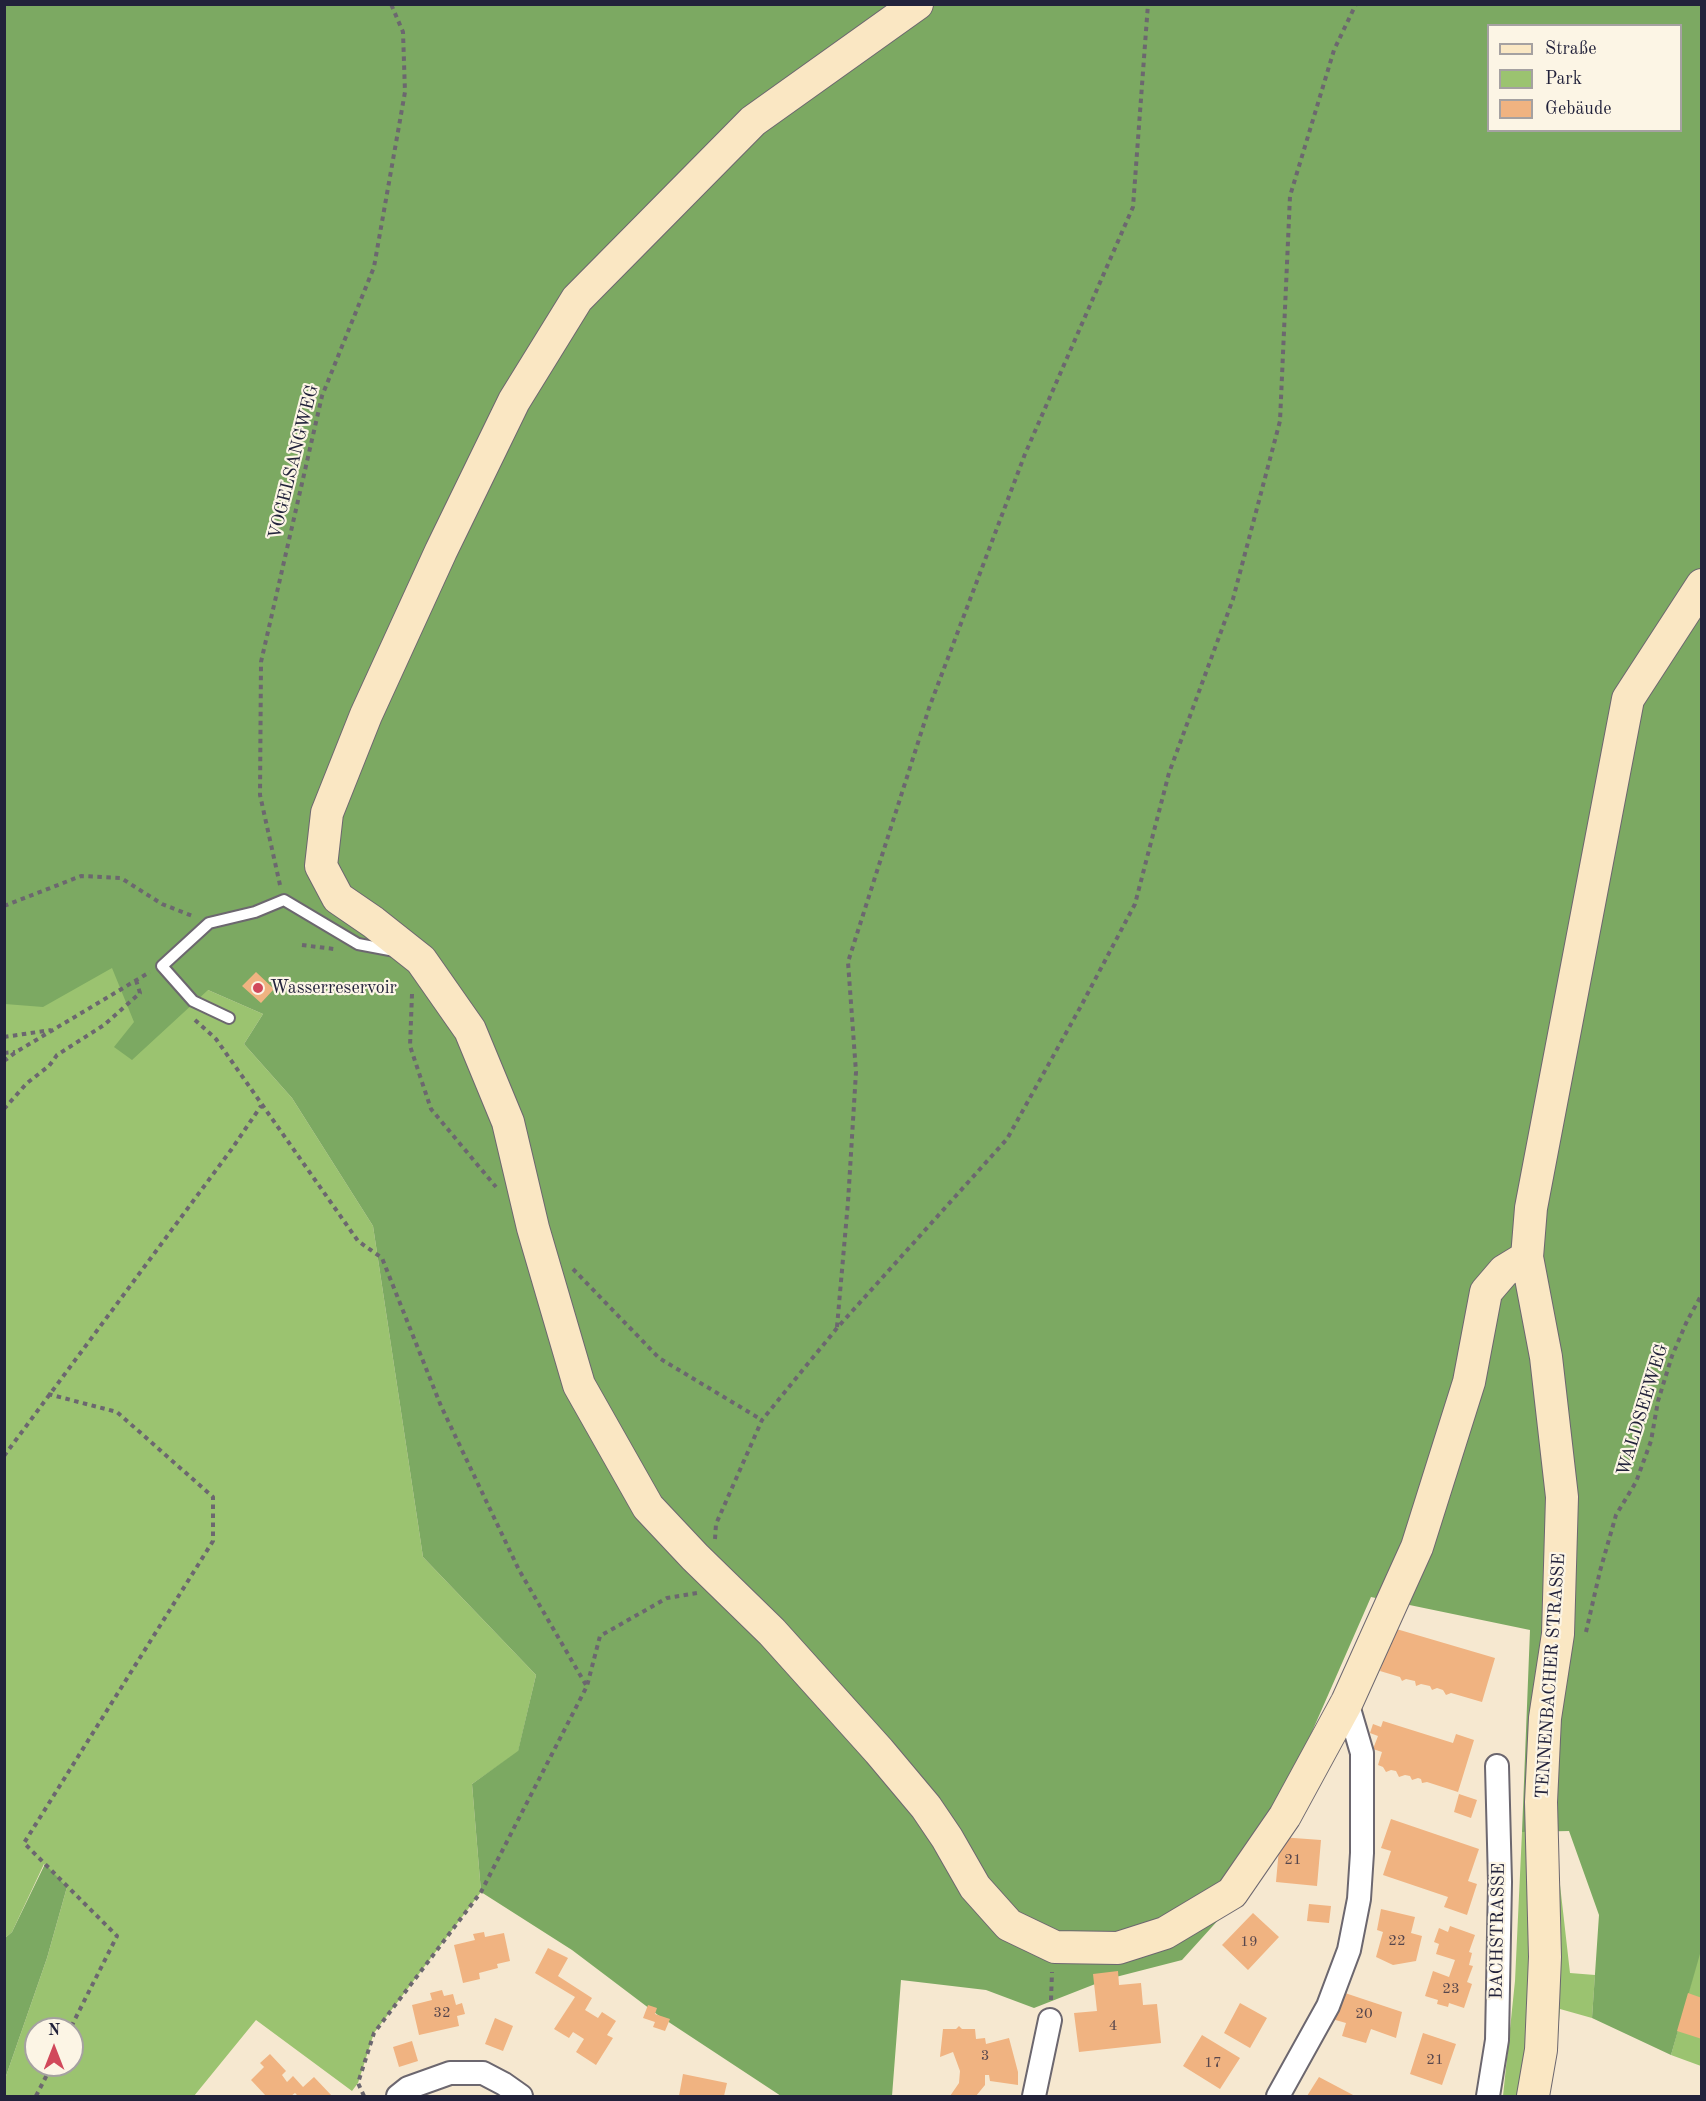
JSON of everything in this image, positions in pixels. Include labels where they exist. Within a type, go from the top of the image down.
[{"type":"street","points":[[917,4],[753,122],[577,299],[514,401],[436,561],[366,715],[327,813],[321,866],[338,898],[421,960],[470,1030],[508,1122],[533,1228],[579,1385],[648,1507],[695,1557],[772,1632],[892,1767],[926,1807],[975,1887],[1002,1917],[1009,1924],[1055,1947],[1118,1948],[1165,1933],[1232,1893],[1285,1816],[1347,1702],[1416,1547],[1469,1382],[1486,1292],[1504,1271],[1527,1257]]},
{"type":"street","name":"TENNENBACHER STRASSE","points":[[1533,2097],[1541,2050],[1545,1957],[1541,1802],[1545,1718],[1558,1634],[1562,1497],[1546,1357],[1527,1257],[1531,1208],[1628,699],[1701,585]]},
{"type":"street","points":[[1278,2097],[1328,2006],[1349,1950],[1359,1899],[1362,1853],[1362,1753],[1347,1702]]},
{"type":"street","name":"BACHSTRASSE","points":[[1488,2097],[1497,2040],[1500,1882],[1497,1766]]},
{"type":"street","points":[[1034,2097],[1050,2020]]},
{"type":"street","points":[[398,2097],[408,2088],[450,2073],[483,2073],[504,2084],[521,2097]]},
{"type":"lane","points":[[229,1018],[193,1001],[162,966],[209,923],[255,912],[284,900],[358,944],[413,954]]},
{"type":"path","name":"VOGELSANGWEG","points":[[284,900],[260,795],[261,662],[322,396],[374,267],[405,92],[403,33],[391,4]]},
{"type":"path","points":[[837,1328],[856,1072],[848,962],[929,708],[1012,488],[1133,207],[1148,4]]},
{"type":"path","points":[[715,1543],[716,1524],[762,1420],[837,1328],[1007,1139],[1135,904],[1169,773],[1233,599],[1280,421],[1290,196],[1334,50],[1356,4]]},
{"type":"path","points":[[4,906],[81,876],[121,878],[162,904],[209,923]]},
{"type":"path","points":[[413,954],[410,1046],[431,1110],[497,1189]]},
{"type":"path","points":[[4,1061],[136,980],[140,993],[104,1025],[57,1054],[49,1066],[27,1083],[4,1108]]},
{"type":"path","points":[[192,1017],[216,1039],[358,1241],[382,1258],[441,1406],[509,1550],[587,1686]]},
{"type":"path","points":[[4,1037],[55,1030]]},
{"type":"path","points":[[4,1053],[16,1052]]},
{"type":"path","points":[[4,1456],[231,1150],[261,1106]]},
{"type":"path","points":[[572,1269],[659,1358],[762,1420]]},
{"type":"path","name":"WALDSEEWEG","points":[[1585,1636],[1616,1515],[1636,1482],[1650,1441],[1658,1401],[1672,1356],[1701,1294]]},
{"type":"path","points":[[48,1394],[117,1412],[213,1497],[213,1541],[24,1843],[117,1935],[76,2017]]},
{"type":"path","points":[[364,2097],[358,2083],[374,2033],[481,1892],[587,1686],[600,1636],[667,1598],[729,1589]]},
{"type":"path","points":[[1050,2020],[1055,1947]]},
{"type":"path","points":[[36,2097],[46,2077]]},
{"type":"green space","points":[[4,5],[1701,5],[1702,1947],[1671,2055],[1592,2018],[1599,1915],[1569,1831],[1522,1832],[1530,1630],[1371,1597],[1240,1896],[1182,1960],[1108,1979],[1034,2008],[986,1990],[901,1980],[892,2096],[781,2096],[658,2015],[572,1950],[481,1892],[472,1784],[518,1751],[536,1675],[423,1557],[373,1226],[292,1098],[244,1044],[263,1014],[208,990],[132,1060],[114,1047],[134,1022],[112,968],[43,1007],[5,1004]]},
{"type":"green space","points":[[130,951],[208,990],[263,1014],[244,1044],[292,1098],[373,1226],[423,1557],[536,1675],[518,1752],[472,1784],[481,1892],[374,2033],[358,2083],[352,2091],[256,2020],[194,2096],[5,2096],[5,2079],[24,2024],[24,2077],[84,2077],[84,2017],[27,2017],[47,1958],[67,1887],[44,1864],[12,1932],[5,1938],[5,988]]},
{"type":"green space","points":[[1522,1832],[1554,1832],[1570,1973],[1595,1975],[1592,2018],[1560,2009],[1549,2096],[1503,2096],[1515,1981]]},
{"type":"green space","points":[[45,1864],[67,1887],[47,1958],[27,2017],[24,2017],[24,2024],[5,2079],[5,1938],[12,1932]]},
{"type":"green space","points":[[1701,1947],[1701,2066],[1671,2055]]},
{"type":"building","name":"Wasserreservoir","points":[[256,972],[274,989],[261,1003],[242,986]]},
{"type":"building","points":[[1393,1628],[1495,1658],[1482,1702],[1451,1693],[1446,1695],[1443,1690],[1437,1688],[1432,1690],[1430,1686],[1421,1684],[1416,1686],[1415,1681],[1406,1679],[1402,1681],[1400,1677],[1380,1671]]},
{"type":"building","points":[[1383,1721],[1453,1743],[1456,1734],[1474,1740],[1458,1792],[1427,1782],[1422,1783],[1418,1778],[1412,1780],[1410,1776],[1405,1775],[1399,1777],[1396,1771],[1386,1772],[1378,1765],[1382,1752],[1373,1749],[1378,1736],[1370,1733],[1373,1724],[1381,1727]]},
{"type":"building","points":[[1459,1794],[1477,1800],[1471,1818],[1454,1812]]},
{"type":"building","points":[[1391,1819],[1479,1849],[1468,1881],[1477,1884],[1467,1915],[1444,1907],[1448,1897],[1383,1875],[1391,1851],[1381,1848]]},
{"type":"building","points":[[1280,1837],[1321,1840],[1317,1886],[1276,1882]]},
{"type":"building","points":[[1309,1904],[1331,1906],[1329,1923],[1307,1921]]},
{"type":"building","points":[[1381,1909],[1415,1917],[1411,1933],[1422,1936],[1416,1961],[1393,1965],[1376,1957],[1383,1932],[1377,1930]]},
{"type":"building","points":[[1253,1913],[1279,1937],[1248,1970],[1222,1945]]},
{"type":"building","points":[[1450,1926],[1475,1935],[1469,1952],[1472,1953],[1469,1965],[1473,1966],[1467,1982],[1472,1984],[1464,2008],[1449,2003],[1448,2007],[1437,2004],[1438,2000],[1425,1996],[1433,1971],[1449,1977],[1455,1960],[1436,1954],[1439,1944],[1434,1942],[1439,1928],[1448,1932]]},
{"type":"building","points":[[484,1932],[485,1937],[504,1933],[510,1961],[497,1964],[498,1968],[479,1973],[480,1979],[463,1983],[454,1945],[475,1940],[473,1934]]},
{"type":"building","points":[[548,1948],[568,1958],[558,1976],[592,1998],[585,2010],[598,2018],[602,2012],[616,2021],[607,2035],[613,2038],[596,2065],[576,2052],[584,2039],[573,2032],[569,2038],[554,2029],[575,1997],[535,1973]]},
{"type":"building","points":[[1118,1971],[1119,1985],[1141,1983],[1143,2005],[1157,2004],[1161,2043],[1079,2052],[1074,2013],[1097,2011],[1093,1974]]},
{"type":"building","points":[[442,1990],[444,1996],[453,1994],[456,2005],[462,2003],[465,2014],[457,2016],[459,2026],[419,2035],[412,2005],[432,2000],[430,1993]]},
{"type":"building","points":[[1342,1992],[1402,2012],[1396,2038],[1371,2029],[1366,2043],[1342,2036],[1346,2023],[1332,2019]]},
{"type":"building","points":[[1688,1993],[1702,1998],[1702,2039],[1677,2031]]},
{"type":"building","points":[[1240,2003],[1267,2018],[1250,2048],[1224,2033]]},
{"type":"building","points":[[648,2005],[657,2008],[655,2014],[670,2019],[665,2031],[653,2027],[655,2022],[643,2018]]},
{"type":"building","points":[[495,2018],[513,2026],[503,2051],[485,2044]]},
{"type":"building","points":[[959,2026],[962,2029],[975,2029],[976,2039],[985,2038],[986,2044],[1009,2038],[1018,2072],[1018,2085],[990,2081],[989,2075],[985,2075],[985,2085],[976,2096],[950,2096],[959,2083],[960,2071],[953,2052],[940,2057],[943,2029],[956,2029]]},
{"type":"building","points":[[1423,2033],[1456,2044],[1442,2085],[1410,2074]]},
{"type":"building","points":[[1202,2035],[1240,2058],[1220,2089],[1183,2066]]},
{"type":"building","points":[[412,2041],[418,2061],[399,2067],[393,2047]]},
{"type":"building","points":[[270,2054],[286,2071],[282,2075],[287,2082],[293,2076],[303,2087],[314,2077],[332,2096],[298,2096],[295,2093],[291,2096],[266,2096],[251,2080],[264,2067],[260,2063]]},
{"type":"building","points":[[683,2074],[727,2083],[724,2096],[679,2096]]},
{"type":"building","points":[[1319,2077],[1355,2096],[1307,2096]]},
{"type":"place","name":"Wasserreservoir","points":[[258,988]]}]
